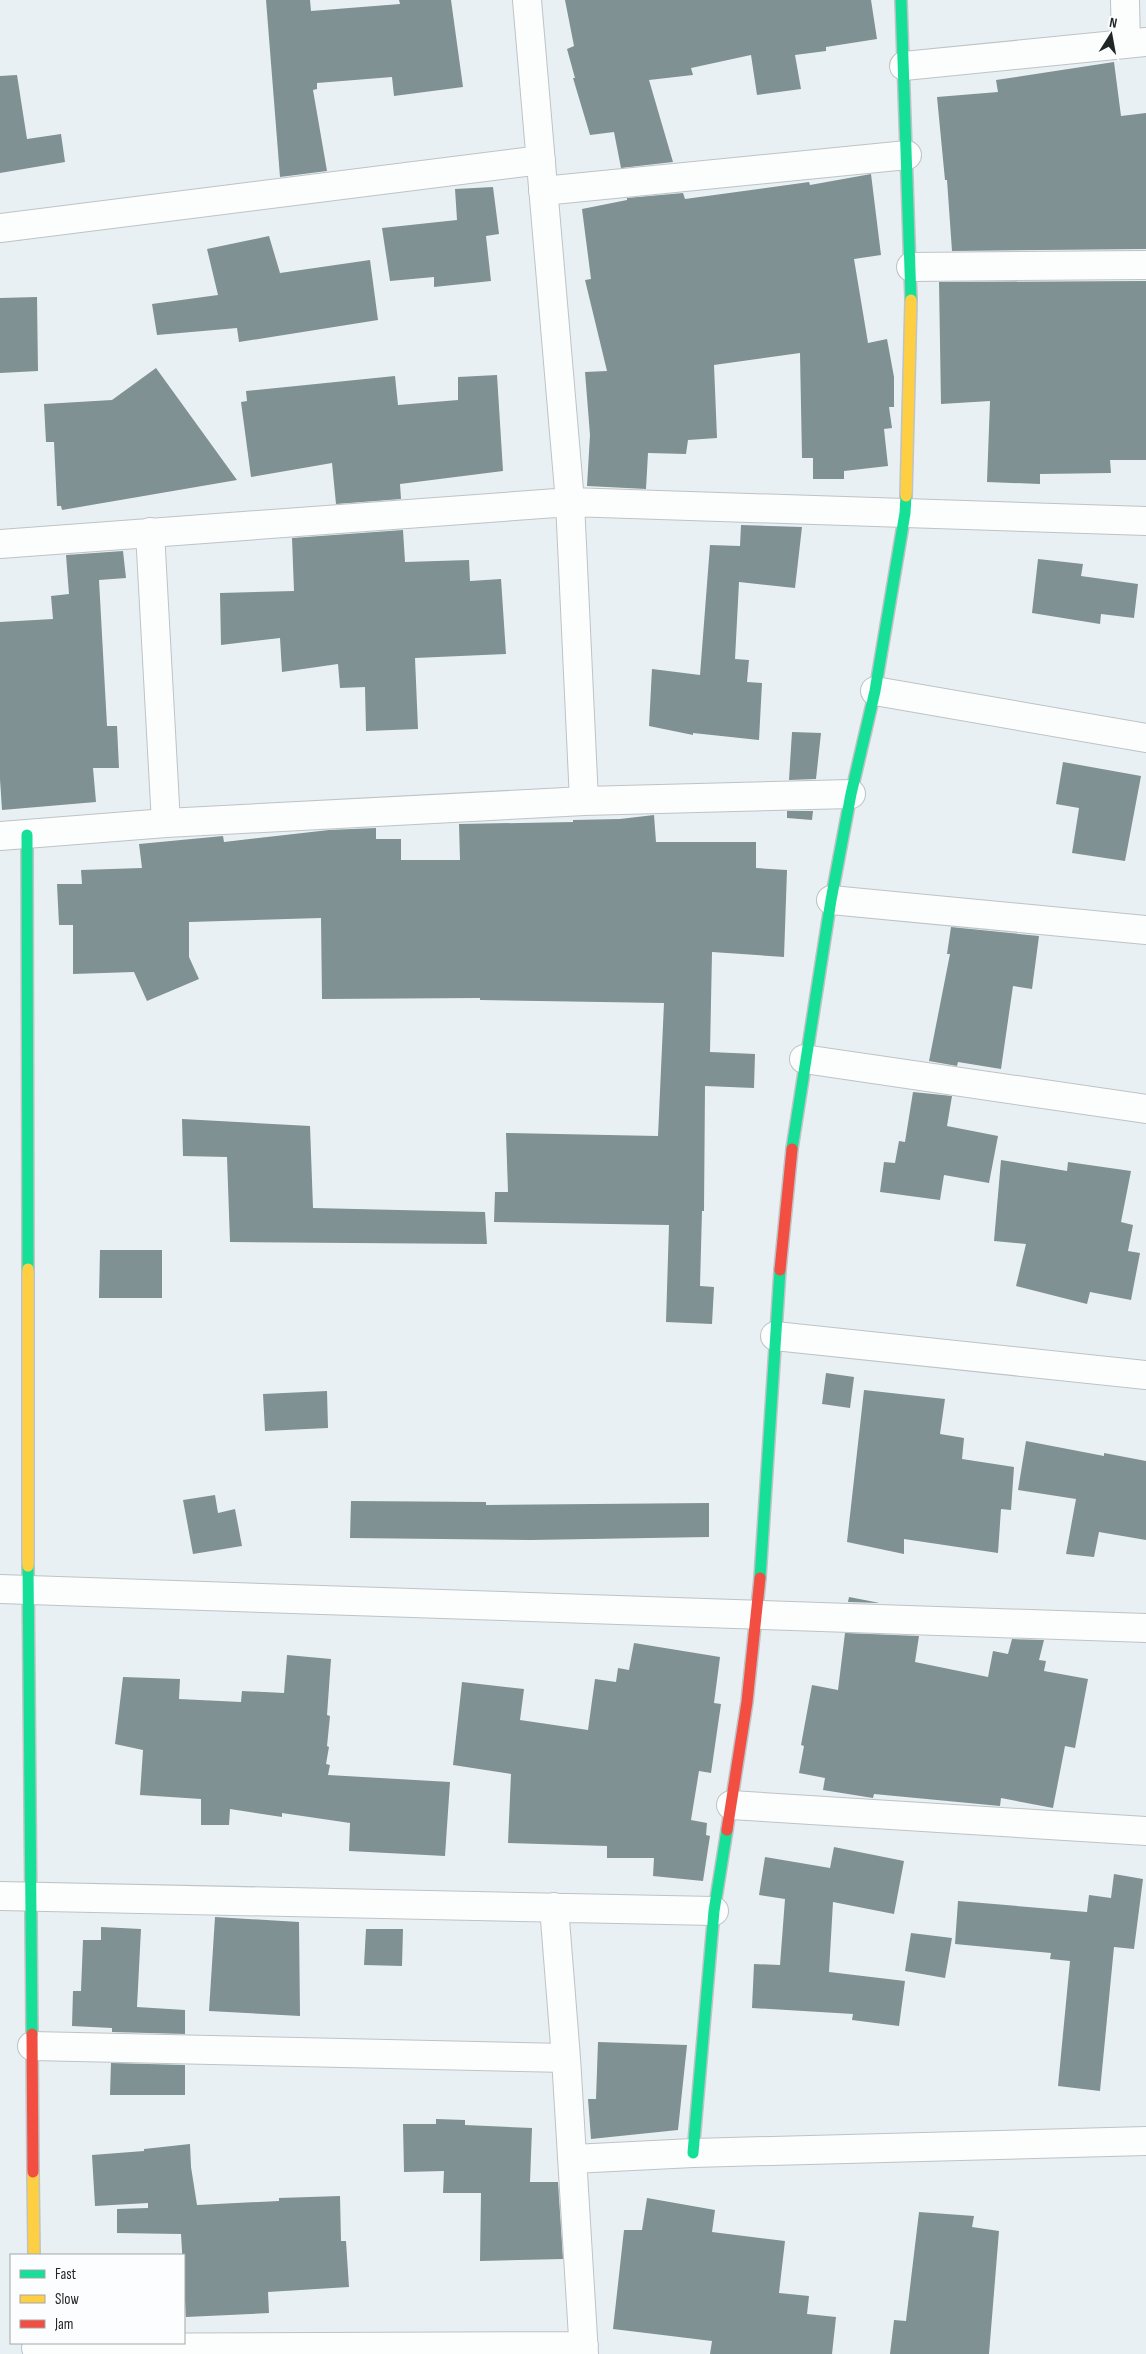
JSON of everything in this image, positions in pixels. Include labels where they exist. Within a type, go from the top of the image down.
[{"type":"street","points":[[527,0],[570,502],[584,801]]},
{"type":"street","points":[[693,2153],[714,1911],[758,1614],[783,1222],[804,1059],[851,794],[875,690],[905,513],[909,414],[911,267],[901,0]]},
{"type":"street","points":[[904,66],[1136,43],[1125,0]]},
{"type":"street","points":[[543,191],[907,155]]},
{"type":"street","points":[[0,228],[541,160]]},
{"type":"street","points":[[911,267],[1146,265]]},
{"type":"street","points":[[0,544],[570,502],[1146,520]]},
{"type":"street","points":[[150,532],[166,823]]},
{"type":"street","points":[[875,690],[1146,738]]},
{"type":"street","points":[[0,836],[166,823],[584,801],[851,794]]},
{"type":"street","points":[[27,835],[28,1590],[34,2254]]},
{"type":"street","points":[[831,900],[1146,930]]},
{"type":"street","points":[[804,1059],[1146,1109]]},
{"type":"street","points":[[775,1336],[1146,1375]]},
{"type":"street","points":[[0,1589],[1146,1628]]},
{"type":"street","points":[[731,1805],[1146,1831]]},
{"type":"street","points":[[0,1896],[714,1911]]},
{"type":"street","points":[[36,2348],[584,2350],[573,2159],[554,1907]]},
{"type":"street","points":[[32,2046],[566,2058]]},
{"type":"street","points":[[573,2159],[693,2153],[1146,2141]]},
{"type":"building","points":[[266,0],[310,0],[311,11],[400,4],[399,0],[451,0],[463,87],[394,96],[392,77],[317,83],[317,89],[313,90],[327,171],[280,177]]},
{"type":"building","points":[[565,0],[871,0],[877,39],[826,47],[826,51],[795,55],[801,89],[757,95],[751,55],[691,68],[693,75],[649,80],[673,162],[621,168],[614,132],[590,135],[573,78],[575,78],[567,49],[574,46]]},
{"type":"building","points":[[1114,62],[1121,116],[1146,113],[1146,249],[952,251],[947,180],[945,180],[937,97],[998,92],[996,80]]},
{"type":"building","points":[[17,75],[27,139],[61,134],[65,162],[0,173],[0,76]]},
{"type":"building","points":[[871,174],[881,255],[854,259],[868,343],[887,339],[894,377],[894,407],[889,407],[892,428],[884,429],[888,466],[844,471],[844,479],[813,479],[813,458],[802,458],[800,353],[714,365],[717,438],[688,440],[686,454],[648,453],[646,489],[587,486],[590,435],[585,372],[607,371],[585,280],[591,279],[582,209],[627,200],[627,198],[683,193],[685,199],[809,182],[810,185]]},
{"type":"building","points":[[493,187],[499,234],[486,236],[491,281],[434,287],[434,277],[390,281],[382,228],[457,220],[455,189]]},
{"type":"building","points":[[269,236],[280,273],[370,260],[378,320],[239,342],[237,328],[157,335],[152,304],[218,295],[207,249]]},
{"type":"building","points":[[1146,281],[1146,460],[1110,460],[1111,473],[1040,474],[1040,484],[987,482],[990,401],[941,404],[939,282]]},
{"type":"building","points":[[37,297],[38,371],[0,373],[0,298]]},
{"type":"building","points":[[156,368],[237,480],[62,510],[61,506],[57,506],[54,442],[46,442],[44,404],[112,400]]},
{"type":"building","points":[[497,375],[503,471],[400,484],[401,499],[336,504],[332,463],[251,477],[241,402],[247,401],[246,391],[395,376],[398,405],[458,400],[458,377]]},
{"type":"building","points":[[741,525],[802,527],[795,588],[739,582],[735,659],[749,660],[747,682],[762,683],[759,740],[693,733],[693,735],[649,726],[652,669],[700,675],[710,545],[740,546]]},
{"type":"building","points":[[403,530],[405,562],[469,560],[470,581],[501,579],[506,654],[415,658],[418,729],[366,731],[365,687],[340,688],[338,664],[282,672],[280,638],[221,645],[220,593],[294,591],[292,538]]},
{"type":"building","points":[[123,551],[126,578],[99,580],[107,726],[117,726],[119,768],[93,768],[96,802],[2,810],[0,779],[0,622],[53,619],[51,596],[69,594],[66,555]]},
{"type":"building","points":[[1038,559],[1083,564],[1081,576],[1138,584],[1134,618],[1101,614],[1100,624],[1032,613]]},
{"type":"building","points":[[792,732],[821,733],[816,779],[789,780]]},
{"type":"building","points":[[1063,762],[1141,776],[1125,861],[1072,853],[1079,808],[1056,804]]},
{"type":"building","points":[[787,811],[813,811],[812,820],[787,818]]},
{"type":"building","points":[[654,815],[656,842],[756,842],[756,868],[787,870],[784,957],[712,952],[710,1052],[755,1054],[754,1088],[705,1086],[704,1211],[702,1211],[700,1286],[714,1287],[712,1324],[666,1322],[669,1225],[494,1222],[495,1192],[508,1192],[506,1133],[658,1136],[664,1003],[480,1000],[480,998],[322,999],[321,918],[189,922],[189,957],[199,979],[147,1001],[134,972],[73,974],[73,925],[59,925],[57,884],[82,884],[81,870],[142,868],[139,844],[223,836],[224,842],[329,830],[376,828],[376,839],[401,839],[401,860],[460,860],[459,824],[573,822],[573,820],[620,819]]},
{"type":"building","points":[[951,927],[1039,936],[1032,989],[1013,986],[1001,1069],[958,1062],[957,1066],[929,1061],[950,954],[947,954]]},
{"type":"building","points":[[913,1092],[952,1096],[947,1126],[998,1136],[989,1183],[944,1175],[940,1200],[880,1192],[884,1162],[895,1163],[899,1141],[905,1142]]},
{"type":"building","points":[[182,1119],[310,1126],[313,1208],[485,1212],[487,1244],[230,1242],[227,1157],[183,1156]]},
{"type":"building","points":[[1001,1160],[1067,1171],[1068,1162],[1131,1171],[1121,1222],[1133,1225],[1128,1251],[1140,1253],[1131,1300],[1090,1292],[1087,1304],[1016,1286],[1026,1244],[994,1241]]},
{"type":"building","points":[[100,1250],[162,1250],[162,1298],[99,1298]]},
{"type":"building","points":[[826,1373],[854,1377],[850,1408],[822,1404]]},
{"type":"building","points":[[864,1390],[945,1399],[940,1434],[964,1438],[962,1459],[1014,1467],[1011,1510],[1001,1509],[998,1553],[904,1539],[904,1554],[847,1542]]},
{"type":"building","points":[[327,1391],[328,1428],[265,1431],[263,1394]]},
{"type":"building","points":[[1026,1441],[1104,1456],[1104,1453],[1146,1461],[1146,1540],[1099,1532],[1094,1557],[1066,1554],[1076,1499],[1018,1490]]},
{"type":"building","points":[[215,1495],[218,1513],[235,1509],[242,1546],[193,1554],[183,1500]]},
{"type":"building","points":[[351,1501],[486,1502],[486,1505],[709,1503],[709,1537],[530,1540],[350,1538]]},
{"type":"building","points":[[849,1597],[880,1603],[848,1602]]},
{"type":"building","points":[[845,1633],[919,1636],[915,1662],[988,1677],[993,1651],[1008,1654],[1012,1639],[1044,1640],[1039,1660],[1046,1661],[1044,1671],[1088,1679],[1075,1748],[1065,1746],[1053,1808],[1001,1798],[1000,1806],[874,1794],[873,1798],[823,1790],[825,1778],[799,1773],[804,1746],[801,1745],[812,1685],[838,1690]]},
{"type":"building","points":[[634,1643],[720,1657],[714,1703],[721,1704],[711,1773],[699,1771],[691,1820],[707,1823],[706,1835],[710,1836],[703,1881],[653,1876],[654,1858],[607,1858],[607,1846],[508,1843],[511,1774],[453,1765],[462,1682],[524,1689],[520,1720],[588,1730],[595,1679],[616,1682],[618,1668],[629,1670]]},
{"type":"building","points":[[287,1655],[331,1659],[327,1715],[330,1716],[327,1746],[329,1747],[326,1764],[330,1765],[328,1775],[450,1782],[445,1856],[349,1851],[350,1823],[282,1813],[282,1817],[230,1809],[229,1825],[201,1825],[201,1799],[140,1795],[143,1750],[115,1744],[123,1677],[180,1679],[179,1699],[241,1702],[242,1691],[284,1693]]},
{"type":"building","points":[[834,1847],[904,1861],[894,1914],[833,1902],[829,1972],[905,1981],[899,2026],[852,2020],[853,2014],[752,2008],[754,1964],[780,1965],[785,1899],[759,1895],[765,1857],[830,1868]]},
{"type":"building","points":[[1114,1874],[1143,1879],[1134,1949],[1114,1947],[1100,2091],[1058,2086],[1070,1961],[1050,1959],[1051,1953],[955,1944],[958,1901],[1087,1912],[1089,1895],[1111,1898]]},
{"type":"building","points":[[215,1917],[299,1922],[300,2016],[209,2011]]},
{"type":"building","points":[[101,1927],[141,1929],[137,2007],[185,2010],[185,2034],[112,2032],[112,2028],[72,2026],[73,1991],[81,1991],[83,1940],[101,1940]]},
{"type":"building","points":[[366,1929],[403,1929],[402,1966],[364,1965]]},
{"type":"building","points":[[911,1933],[952,1938],[945,1978],[905,1971]]},
{"type":"building","points":[[598,2042],[687,2045],[678,2130],[591,2139],[588,2099],[596,2099]]},
{"type":"building","points":[[111,2063],[185,2065],[185,2095],[110,2095]]},
{"type":"building","points":[[436,2119],[465,2120],[465,2125],[532,2128],[530,2182],[558,2182],[563,2259],[480,2261],[481,2193],[443,2193],[444,2171],[404,2172],[403,2124],[436,2124]]},
{"type":"building","points":[[190,2144],[191,2167],[197,2205],[279,2201],[279,2198],[340,2196],[341,2241],[346,2241],[349,2287],[268,2292],[269,2313],[186,2317],[185,2254],[182,2254],[181,2234],[117,2233],[117,2209],[148,2208],[148,2203],[95,2206],[92,2155],[144,2151],[144,2149]]},
{"type":"building","points":[[647,2198],[715,2210],[712,2232],[785,2241],[779,2293],[809,2296],[807,2314],[836,2317],[832,2354],[710,2354],[712,2341],[613,2329],[624,2230],[642,2230]]},
{"type":"building","points":[[919,2212],[974,2216],[972,2227],[999,2231],[989,2354],[890,2354],[894,2320],[906,2321]]},
{"type":"traffic: fast","points":[[901,0],[911,300]]},
{"type":"traffic: fast","points":[[792,1149],[831,900],[851,794],[875,691],[905,513],[906,496]]},
{"type":"traffic: fast","points":[[27,835],[28,1269]]},
{"type":"traffic: fast","points":[[760,1578],[780,1270]]},
{"type":"traffic: fast","points":[[28,1566],[32,2034]]},
{"type":"traffic: fast","points":[[693,2153],[714,1911],[727,1830]]},
{"type":"traffic: slow","points":[[906,496],[911,300]]},
{"type":"traffic: slow","points":[[28,1269],[28,1566]]},
{"type":"traffic: slow","points":[[33,2172],[34,2254]]},
{"type":"traffic: jam","points":[[780,1270],[792,1149]]},
{"type":"traffic: jam","points":[[727,1830],[747,1702],[760,1578]]},
{"type":"traffic: jam","points":[[32,2034],[33,2172]]}]
